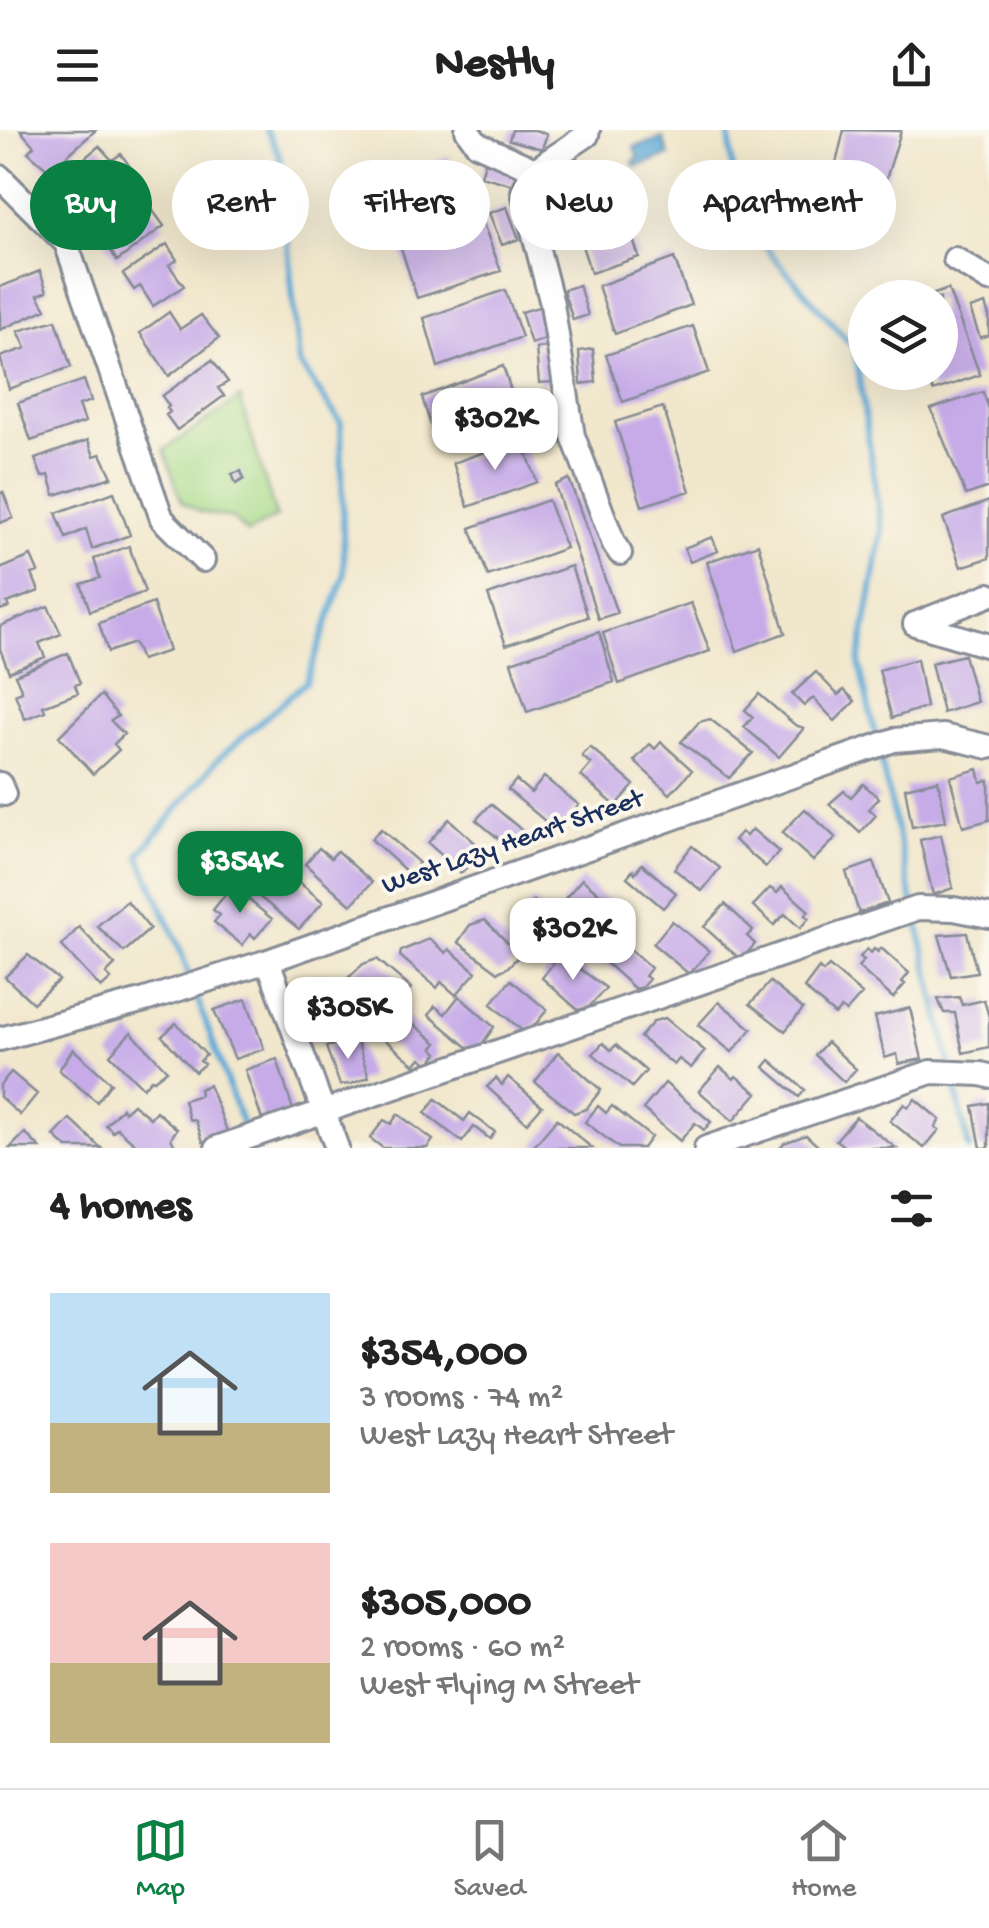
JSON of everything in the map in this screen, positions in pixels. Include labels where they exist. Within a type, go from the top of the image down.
[{"type":"street","points":[[466,130],[477,144],[513,160]]},
{"type":"street","points":[[550,160],[587,135],[588,130]]},
{"type":"street","points":[[0,177],[66,243],[162,519],[203,560]]},
{"type":"street","points":[[538,250],[552,304],[572,436],[620,553]]},
{"type":"street","points":[[955,259],[989,280]]},
{"type":"street","points":[[989,595],[916,624],[989,646]]},
{"type":"street","name":"West Lazy Heart Street","points":[[0,1039],[145,1000],[268,961],[894,740],[943,736],[989,746]]},
{"type":"street","points":[[217,1148],[918,908],[954,909],[989,916]]},
{"type":"street","points":[[268,961],[336,1148]]},
{"type":"street","points":[[706,1148],[931,1072],[989,1076]]},
{"type":"green space","points":[[240,398],[276,517],[247,533],[232,518],[200,512],[182,502],[164,450]]},
{"type":"water","points":[[663,138],[669,156],[648,163],[636,160],[634,147]]},
{"type":"building","points":[[20,130],[96,130],[62,160],[37,160],[28,152],[34,146]]},
{"type":"building","points":[[512,130],[547,134],[542,149],[509,140]]},
{"type":"building","points":[[844,130],[901,131],[892,160],[837,160]]},
{"type":"building","points":[[99,146],[112,160],[82,160]]},
{"type":"building","points":[[490,163],[510,169],[510,184],[490,179]]},
{"type":"building","points":[[507,207],[510,242],[502,245],[490,213]]},
{"type":"building","points":[[152,209],[164,226],[152,235]]},
{"type":"building","points":[[490,242],[501,271],[417,298],[402,250],[490,250]]},
{"type":"building","points":[[167,244],[177,260],[169,265],[184,286],[153,306],[140,286],[134,290],[123,274]]},
{"type":"building","points":[[110,250],[132,250],[117,261]]},
{"type":"building","points":[[583,250],[637,250],[639,257],[591,273]]},
{"type":"building","points":[[674,258],[691,305],[615,334],[598,286]]},
{"type":"building","points":[[40,271],[47,291],[38,295],[46,309],[0,330],[0,287]]},
{"type":"building","points":[[579,285],[588,315],[573,320],[563,290]]},
{"type":"building","points":[[505,290],[522,337],[438,367],[424,318]]},
{"type":"building","points":[[985,304],[989,335],[980,338],[970,309]]},
{"type":"building","points":[[542,306],[551,337],[531,344],[521,312]]},
{"type":"building","points":[[169,312],[180,329],[201,315],[219,338],[169,376],[140,333]]},
{"type":"building","points":[[958,316],[980,375],[958,382]]},
{"type":"building","points":[[56,320],[71,367],[9,389],[0,357],[26,348],[18,331]]},
{"type":"building","points":[[693,326],[709,372],[623,402],[606,355]]},
{"type":"building","points":[[550,347],[553,382],[539,383],[536,348]]},
{"type":"building","points":[[593,349],[596,382],[581,384],[579,351]]},
{"type":"building","points":[[212,360],[228,382],[218,388],[224,396],[177,430],[166,415],[169,406],[162,396]]},
{"type":"building","points":[[503,366],[518,413],[435,440],[422,397]]},
{"type":"building","points":[[84,380],[91,401],[79,405],[85,422],[31,441],[18,403]]},
{"type":"building","points":[[983,392],[989,409],[989,487],[966,495],[931,409]]},
{"type":"building","points":[[554,401],[556,434],[541,435],[539,402]]},
{"type":"building","points":[[663,407],[690,491],[642,506],[615,422]]},
{"type":"building","points":[[522,439],[537,482],[468,507],[453,463]]},
{"type":"building","points":[[88,440],[94,456],[101,454],[112,477],[55,495],[49,475],[42,477],[35,459]]},
{"type":"building","points":[[241,471],[244,479],[236,484],[232,474]]},
{"type":"building","points":[[569,479],[617,613],[598,619],[555,485]]},
{"type":"building","points":[[3,492],[13,518],[0,523],[0,494]]},
{"type":"building","points":[[114,492],[130,535],[92,549],[86,529],[66,538],[56,513]]},
{"type":"building","points":[[548,500],[566,548],[488,576],[470,528]]},
{"type":"building","points":[[989,501],[989,558],[961,567],[943,518]]},
{"type":"building","points":[[712,537],[718,551],[690,562],[684,548]]},
{"type":"building","points":[[758,544],[785,633],[737,651],[707,562]]},
{"type":"building","points":[[129,546],[145,592],[90,611],[81,584],[100,578],[94,559]]},
{"type":"building","points":[[31,556],[38,572],[32,574],[39,591],[7,603],[9,607],[0,610],[0,569]]},
{"type":"building","points":[[571,566],[588,617],[506,645],[488,595]]},
{"type":"building","points":[[153,603],[169,651],[141,660],[134,643],[108,652],[99,623]]},
{"type":"building","points":[[691,603],[710,651],[619,684],[603,633]]},
{"type":"building","points":[[48,606],[61,634],[39,643],[45,657],[9,672],[0,649],[0,626]]},
{"type":"building","points":[[599,632],[614,682],[527,712],[511,662]]},
{"type":"building","points":[[68,653],[80,683],[75,685],[78,693],[43,706],[45,711],[25,719],[15,694],[22,691],[15,675]]},
{"type":"building","points":[[964,655],[977,702],[943,713],[931,663]]},
{"type":"building","points":[[917,659],[926,707],[892,718],[879,670]]},
{"type":"building","points":[[816,672],[838,695],[844,690],[855,701],[835,721],[813,698],[804,706],[792,694]]},
{"type":"building","points":[[759,694],[795,725],[804,728],[779,757],[744,727],[753,717],[745,710]]},
{"type":"building","points":[[101,695],[118,716],[111,721],[124,734],[114,744],[119,750],[93,774],[59,736]]},
{"type":"building","points":[[710,719],[753,753],[729,778],[681,742],[699,722]]},
{"type":"building","points":[[661,742],[692,770],[670,794],[634,761],[650,744],[655,749]]},
{"type":"building","points":[[590,747],[634,785],[616,806],[581,776],[591,764],[582,756]]},
{"type":"building","points":[[978,769],[981,782],[989,780],[989,820],[963,827],[950,777]]},
{"type":"building","points":[[544,777],[579,805],[557,831],[508,790],[516,780],[531,793]]},
{"type":"building","points":[[938,780],[946,821],[912,827],[905,788]]},
{"type":"building","points":[[863,784],[879,798],[869,809],[876,815],[860,833],[829,804],[844,791],[851,797]]},
{"type":"building","points":[[491,804],[525,833],[511,849],[476,820]]},
{"type":"building","points":[[805,809],[836,838],[813,861],[782,833]]},
{"type":"building","points":[[449,819],[483,850],[461,873],[428,843]]},
{"type":"building","points":[[381,829],[419,863],[409,874],[371,839]]},
{"type":"building","points":[[752,829],[779,852],[766,867],[734,840],[741,832],[746,836]]},
{"type":"building","points":[[941,835],[953,888],[933,895],[920,840]]},
{"type":"building","points":[[692,846],[720,868],[702,891],[674,869]]},
{"type":"building","points":[[319,848],[331,858],[337,851],[372,882],[351,905],[305,864]]},
{"type":"building","points":[[272,860],[323,902],[299,929],[241,882],[253,863],[264,871]]},
{"type":"building","points":[[874,862],[888,903],[859,913],[846,872]]},
{"type":"building","points":[[642,864],[676,893],[663,908],[627,877]]},
{"type":"building","points":[[582,879],[613,905],[608,910],[616,917],[600,935],[561,903]]},
{"type":"building","points":[[232,886],[272,919],[255,938],[251,934],[242,945],[214,922],[220,915],[213,910]]},
{"type":"building","points":[[782,887],[809,911],[805,915],[809,918],[800,928],[785,914],[774,925],[753,906],[770,888],[777,893]]},
{"type":"building","points":[[127,901],[150,929],[124,952],[97,926]]},
{"type":"building","points":[[533,901],[564,926],[545,948],[514,923]]},
{"type":"building","points":[[725,904],[753,930],[747,936],[755,944],[741,960],[704,927]]},
{"type":"building","points":[[485,920],[520,955],[498,972],[458,942],[470,925]]},
{"type":"building","points":[[672,921],[709,951],[689,974],[653,944]]},
{"type":"building","points":[[79,927],[115,965],[106,974],[111,979],[101,988],[62,946]]},
{"type":"building","points":[[967,933],[977,972],[951,976],[939,935]]},
{"type":"building","points":[[429,939],[446,953],[449,949],[476,972],[456,995],[441,982],[437,988],[400,956],[401,951]]},
{"type":"building","points":[[623,943],[651,968],[642,987],[635,989],[606,963]]},
{"type":"building","points":[[881,948],[909,973],[893,998],[858,967],[867,949],[871,953]]},
{"type":"building","points":[[560,954],[606,988],[589,1007],[578,1010],[542,978]]},
{"type":"building","points":[[28,955],[59,980],[33,1003],[5,977]]},
{"type":"building","points":[[377,959],[411,988],[395,1005],[384,1007],[349,977],[363,964]]},
{"type":"building","points":[[829,966],[862,994],[846,1012],[841,1008],[835,1015],[804,988],[819,968],[823,972]]},
{"type":"building","points":[[319,980],[358,1010],[349,1021],[336,1011],[330,1020],[309,1005],[315,998],[309,993]]},
{"type":"building","points":[[511,980],[547,1010],[525,1033],[491,1004]]},
{"type":"building","points":[[770,982],[803,1009],[785,1031],[750,1004]]},
{"type":"building","points":[[459,996],[494,1027],[480,1047],[471,1050],[429,1015],[435,1006],[445,1014]]},
{"type":"building","points":[[959,997],[962,1005],[984,1000],[989,1017],[989,1047],[963,1053],[955,1013],[944,1013],[938,999]]},
{"type":"building","points":[[246,999],[264,1049],[235,1059],[214,1010]]},
{"type":"building","points":[[719,1002],[752,1029],[732,1052],[698,1025]]},
{"type":"building","points":[[910,1008],[922,1059],[899,1064],[897,1054],[885,1058],[875,1017]]},
{"type":"building","points":[[403,1015],[437,1043],[433,1048],[438,1053],[429,1064],[421,1058],[415,1065],[385,1040]]},
{"type":"building","points":[[665,1018],[705,1051],[691,1068],[679,1059],[674,1065],[640,1037],[654,1021]]},
{"type":"building","points":[[176,1023],[206,1055],[200,1061],[204,1064],[195,1072],[162,1036]]},
{"type":"building","points":[[131,1032],[167,1070],[143,1088],[110,1055]]},
{"type":"building","points":[[356,1038],[369,1077],[340,1085],[326,1047]]},
{"type":"building","points":[[827,1042],[856,1069],[844,1082],[815,1055]]},
{"type":"building","points":[[603,1043],[611,1050],[616,1045],[646,1071],[632,1087],[593,1054]]},
{"type":"building","points":[[73,1049],[111,1083],[97,1102],[59,1070]]},
{"type":"building","points":[[558,1052],[601,1090],[586,1109],[574,1113],[535,1082]]},
{"type":"building","points":[[277,1059],[293,1110],[263,1122],[245,1070]]},
{"type":"building","points":[[770,1060],[805,1090],[799,1097],[764,1067]]},
{"type":"building","points":[[720,1067],[757,1093],[733,1121],[699,1091]]},
{"type":"building","points":[[11,1072],[37,1094],[20,1115],[0,1097],[0,1085]]},
{"type":"building","points":[[508,1077],[542,1106],[527,1123],[487,1087],[496,1078],[502,1085]]},
{"type":"building","points":[[665,1083],[711,1122],[704,1130],[695,1123],[680,1141],[643,1109]]},
{"type":"building","points":[[209,1085],[228,1133],[203,1142],[196,1121],[189,1119],[184,1100],[200,1095],[199,1089]]},
{"type":"building","points":[[436,1099],[464,1121],[470,1113],[495,1132],[490,1139],[474,1127],[462,1142],[425,1113]]},
{"type":"building","points":[[915,1099],[940,1120],[935,1127],[939,1130],[924,1148],[890,1121],[904,1104],[908,1107]]},
{"type":"building","points":[[989,1103],[989,1148],[981,1148],[973,1106]]},
{"type":"building","points":[[133,1104],[150,1118],[156,1111],[177,1129],[171,1138],[175,1147],[140,1148],[117,1128],[113,1132],[106,1125],[122,1108],[124,1112]]},
{"type":"building","points":[[598,1106],[606,1113],[612,1106],[651,1137],[643,1148],[619,1148],[585,1122]]},
{"type":"building","points":[[398,1114],[433,1140],[427,1148],[383,1148],[370,1138],[384,1120],[391,1124]]},
{"type":"building","points":[[856,1117],[896,1148],[846,1148],[836,1140]]},
{"type":"building","points":[[70,1119],[101,1148],[67,1148],[54,1136]]},
{"type":"building","points":[[557,1119],[592,1148],[535,1145]]},
{"type":"building","points":[[25,1133],[40,1148],[10,1148]]},
{"type":"building","points":[[806,1135],[820,1148],[780,1148],[784,1143]]},
{"type":"waterway","points":[[245,1133],[178,944],[139,855],[218,759],[306,682],[344,576],[341,423],[299,363],[279,153],[266,130]]},
{"type":"waterway","points":[[729,130],[735,204],[771,254],[855,349],[882,531],[859,663],[913,903]]},
{"type":"waterway","points":[[916,915],[969,1148]]}]
